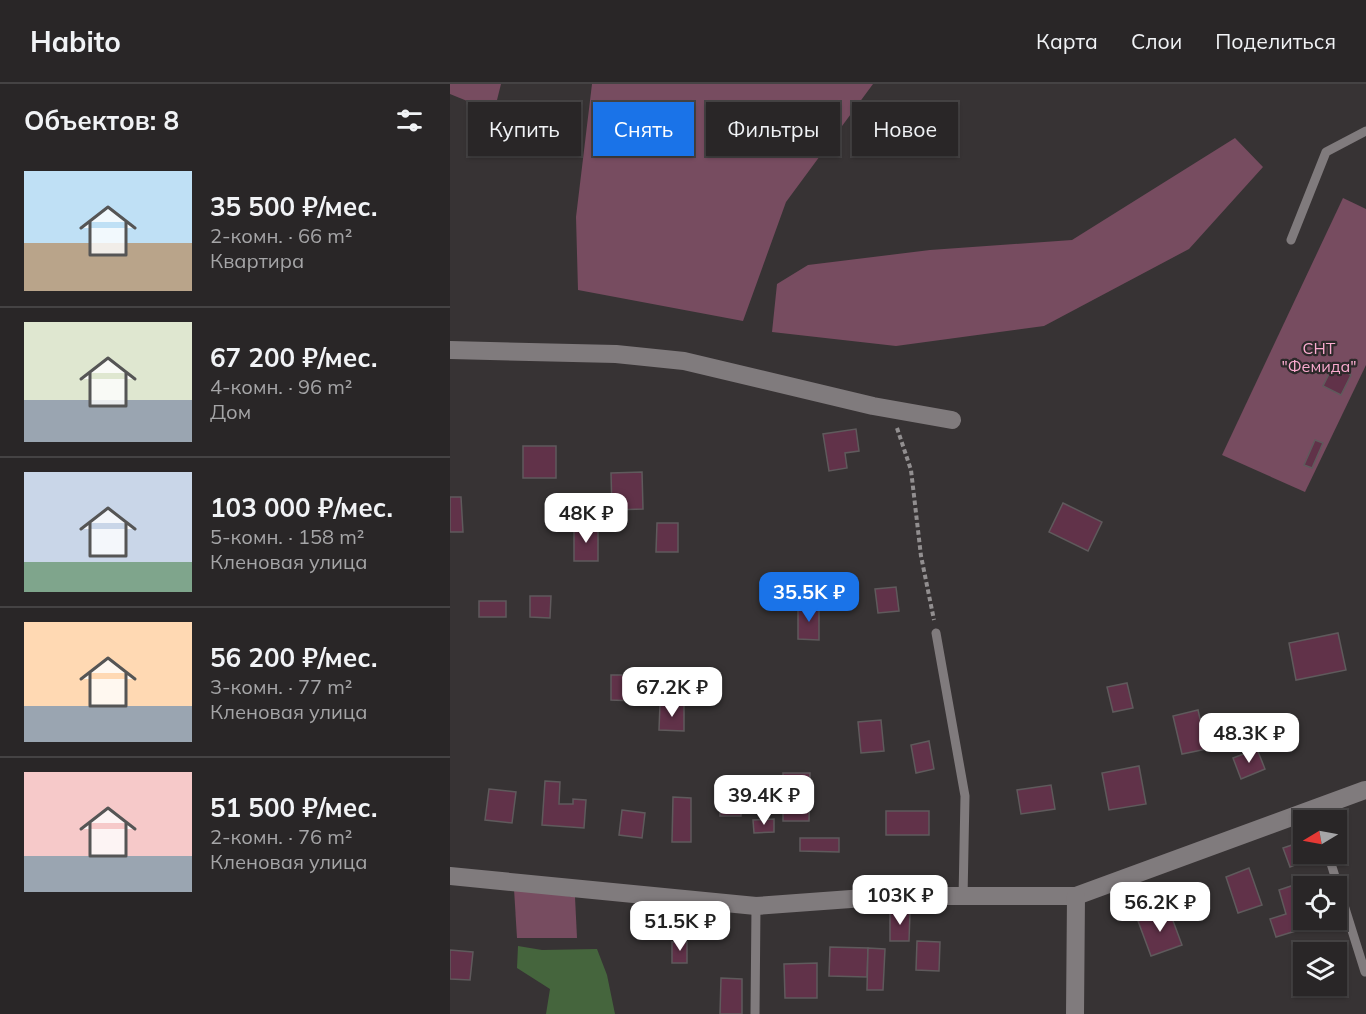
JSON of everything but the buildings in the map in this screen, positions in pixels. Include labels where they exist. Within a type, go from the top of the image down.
[{"type":"street","points":[[450,350],[616,354],[684,361],[892,410],[952,420]]},
{"type":"street","points":[[1323,810],[1365,790]]},
{"type":"street","points":[[450,876],[756,906],[892,896],[963,898],[1076,896],[1293,822]]},
{"type":"street","points":[[1075,1014],[1076,896]]},
{"type":"lane","points":[[1291,240],[1326,152],[1366,131]]},
{"type":"lane","points":[[936,633],[965,796],[963,898]]},
{"type":"lane","points":[[1331,864],[1365,972]]},
{"type":"lane","points":[[755,1014],[756,906]]},
{"type":"path","points":[[892,410],[911,470],[921,556],[936,633]]},
{"type":"green space","points":[[450,84],[501,84],[496,102],[470,102],[450,94]]},
{"type":"green space","points":[[592,84],[873,84],[860,102],[852,102],[852,112],[840,129],[840,102],[706,102],[706,156],[820,156],[786,202],[743,321],[578,290],[576,217]]},
{"type":"green space","points":[[1235,138],[1263,167],[1189,249],[1044,326],[896,346],[772,332],[777,284],[808,265],[930,250],[1072,240]]},
{"type":"green space","name":"СНТ \"Фемида\"","points":[[1343,198],[1366,209],[1366,365],[1305,492],[1222,455]]},
{"type":"green space","points":[[514,889],[575,897],[577,938],[517,938]]},
{"type":"shaded area","points":[[518,946],[542,950],[597,949],[607,975],[615,1014],[546,1014],[550,989],[517,968]]}]
